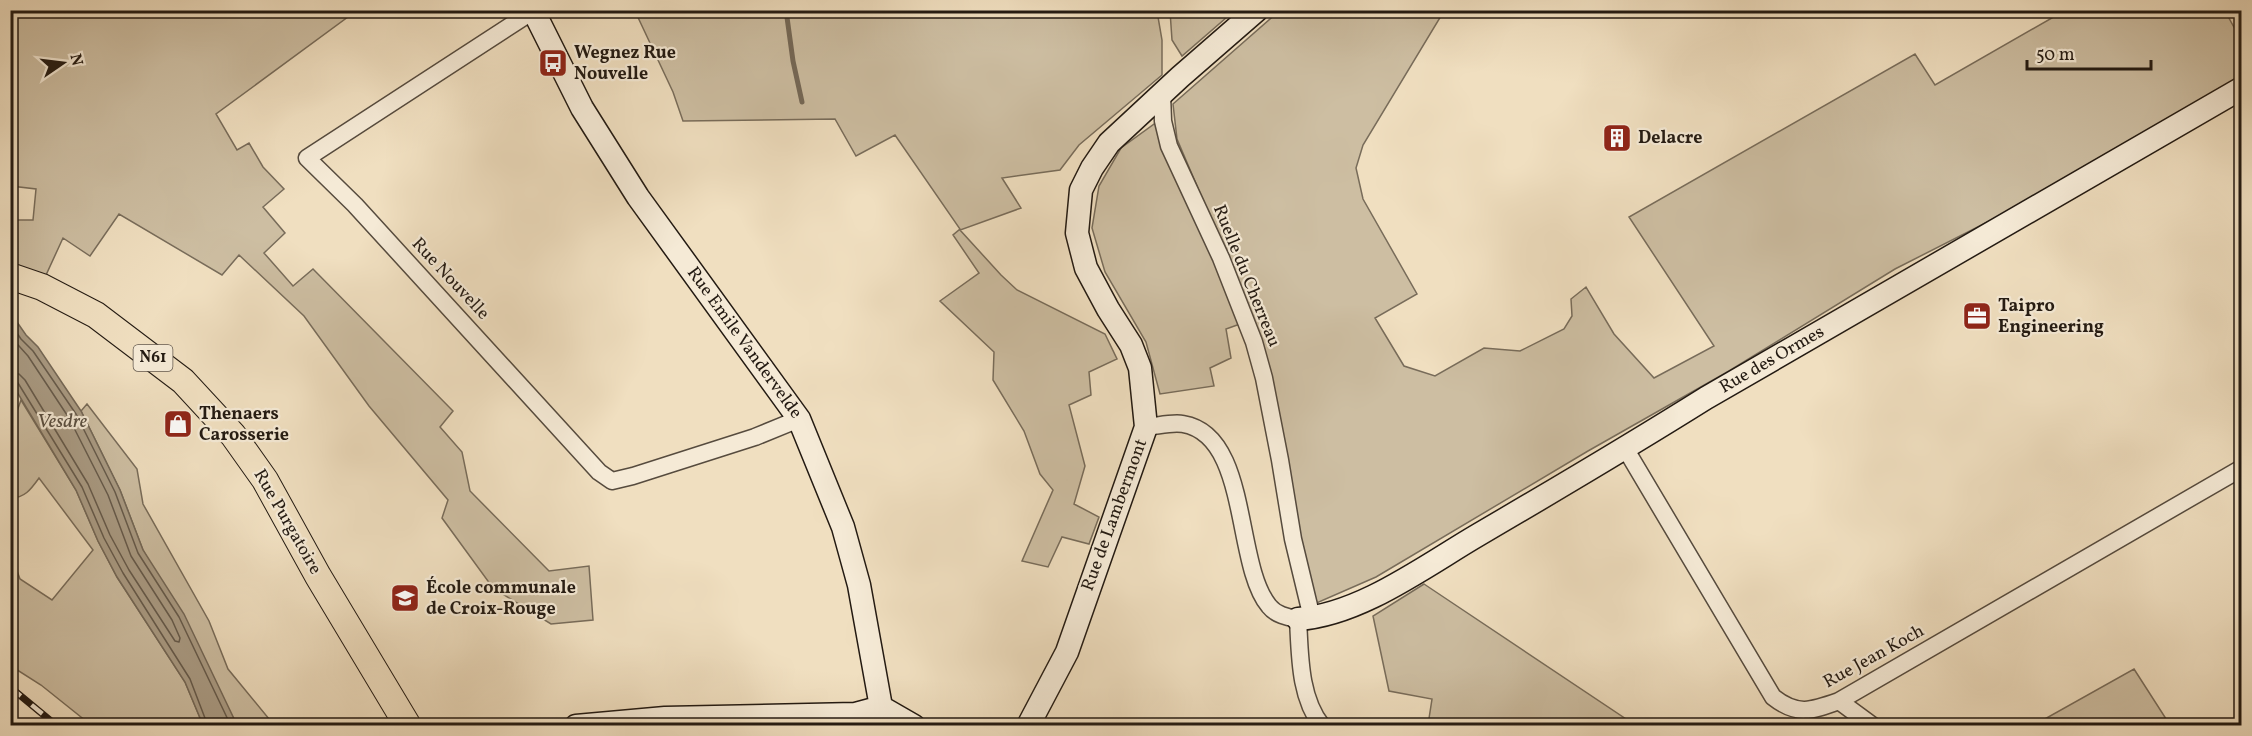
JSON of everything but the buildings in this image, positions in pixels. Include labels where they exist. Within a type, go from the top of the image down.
[{"type":"main road","name":"Rue Purgatoire","points":[[10,276],[42,287],[96,315],[183,381],[233,435],[265,480],[318,576],[408,726]]},
{"type":"street","points":[[1146,427],[1140,368],[1131,345],[1086,268],[1077,233],[1082,190],[1092,168],[1109,143],[1257,10]]},
{"type":"street","name":"Rue Emile Vandervelde","points":[[533,11],[582,108],[638,196],[799,419],[843,527],[859,585],[886,716]]},
{"type":"street","name":"Rue Nouvelle","points":[[533,11],[307,158],[355,205],[600,472],[612,481],[733,444],[799,419]]},
{"type":"street","name":"Rue des Ormes","points":[[1305,619],[1375,596],[1706,398],[2241,88]]},
{"type":"street","name":"Ruelle du Cherreau","points":[[1162,94],[1163,121],[1169,146],[1221,258],[1254,342],[1278,448],[1305,619],[1302,674],[1313,715],[1322,726]]},
{"type":"street","name":"Rue de Lambermont","points":[[1028,726],[1066,652],[1146,427],[1182,424],[1198,429],[1212,440],[1232,480],[1253,573],[1262,595],[1270,608],[1281,615],[1305,619]]},
{"type":"street","name":"Rue Jean Koch","points":[[1625,448],[1773,697],[1786,708],[1797,711],[1819,708],[1839,701],[2241,468]]},
{"type":"street","points":[[1839,701],[1872,726]]},
{"type":"street","points":[[576,726],[665,718],[855,714],[886,716],[914,726]]},
{"type":"shaded area","points":[[1170,10],[1234,11],[1182,56],[1172,40]]},
{"type":"shaded area","points":[[10,11],[356,11],[216,114],[237,150],[249,143],[263,167],[284,189],[263,207],[285,233],[264,253],[293,286],[313,269],[453,411],[440,427],[462,452],[470,491],[549,571],[589,566],[593,620],[551,624],[493,588],[442,518],[448,500],[369,406],[304,316],[239,255],[222,275],[119,214],[90,256],[63,238],[46,275],[11,264],[11,220],[33,220],[36,189],[11,186]]},
{"type":"shaded area","points":[[635,11],[1157,11],[1162,40],[1162,75],[1079,145],[1060,170],[1002,178],[1021,208],[960,230],[1017,290],[1105,334],[1117,359],[1089,372],[1091,395],[1069,405],[1085,466],[1074,504],[1099,517],[1089,544],[1062,537],[1048,567],[1022,561],[1053,490],[1040,474],[1024,431],[993,380],[994,352],[940,301],[979,273],[953,235],[960,229],[895,135],[856,156],[835,119],[683,121],[673,92]]},
{"type":"shaded area","points":[[1279,11],[1444,11],[1363,145],[1356,168],[1363,199],[1417,294],[1375,318],[1404,366],[1435,376],[1484,348],[1520,351],[1564,329],[1572,316],[1571,299],[1586,287],[1614,334],[1654,378],[1714,346],[1629,217],[1915,54],[1935,85],[2064,11],[2225,11],[2241,40],[2241,78],[2021,205],[1895,269],[1729,371],[1588,451],[1376,577],[1312,605],[1248,306],[1177,139],[1173,104]]},
{"type":"shaded area","points":[[1157,122],[1240,324],[1226,329],[1231,358],[1210,368],[1214,386],[1160,394],[1146,342],[1105,272],[1092,228],[1099,186],[1121,148]]},
{"type":"shaded area","points":[[21,400],[76,490],[98,541],[117,577],[185,682],[203,725],[91,725],[41,685],[11,666],[10,552],[20,579],[52,600],[93,550],[39,478],[24,495],[11,498],[11,428]]},
{"type":"shaded area","points":[[87,404],[137,469],[143,504],[209,621],[228,669],[274,725],[237,725],[143,550],[120,490],[81,411]]},
{"type":"shaded area","points":[[1424,584],[1635,725],[1428,725],[1432,699],[1389,691],[1373,616]]},
{"type":"shaded area","points":[[2134,669],[2170,725],[2034,725]]},
{"type":"water","name":"Vesdre","points":[[10,312],[26,335],[38,347],[81,411],[120,490],[143,550],[184,614],[237,725],[203,725],[185,682],[117,577],[98,541],[76,490],[11,382]]},
{"type":"waterway","points":[[786,10],[793,61],[802,102]]},
{"type":"railway","points":[[10,687],[57,726]]},
{"type":"place","name":"Wegnez Rue Nouvelle","points":[[553,63]]},
{"type":"place","name":"Delacre","points":[[1617,138]]},
{"type":"place","name":"Taipro Engineering","points":[[1977,316]]},
{"type":"place","name":"Thenaers Carosserie","points":[[178,424]]},
{"type":"place","name":"École communale de Croix-Rouge","points":[[405,598]]}]
